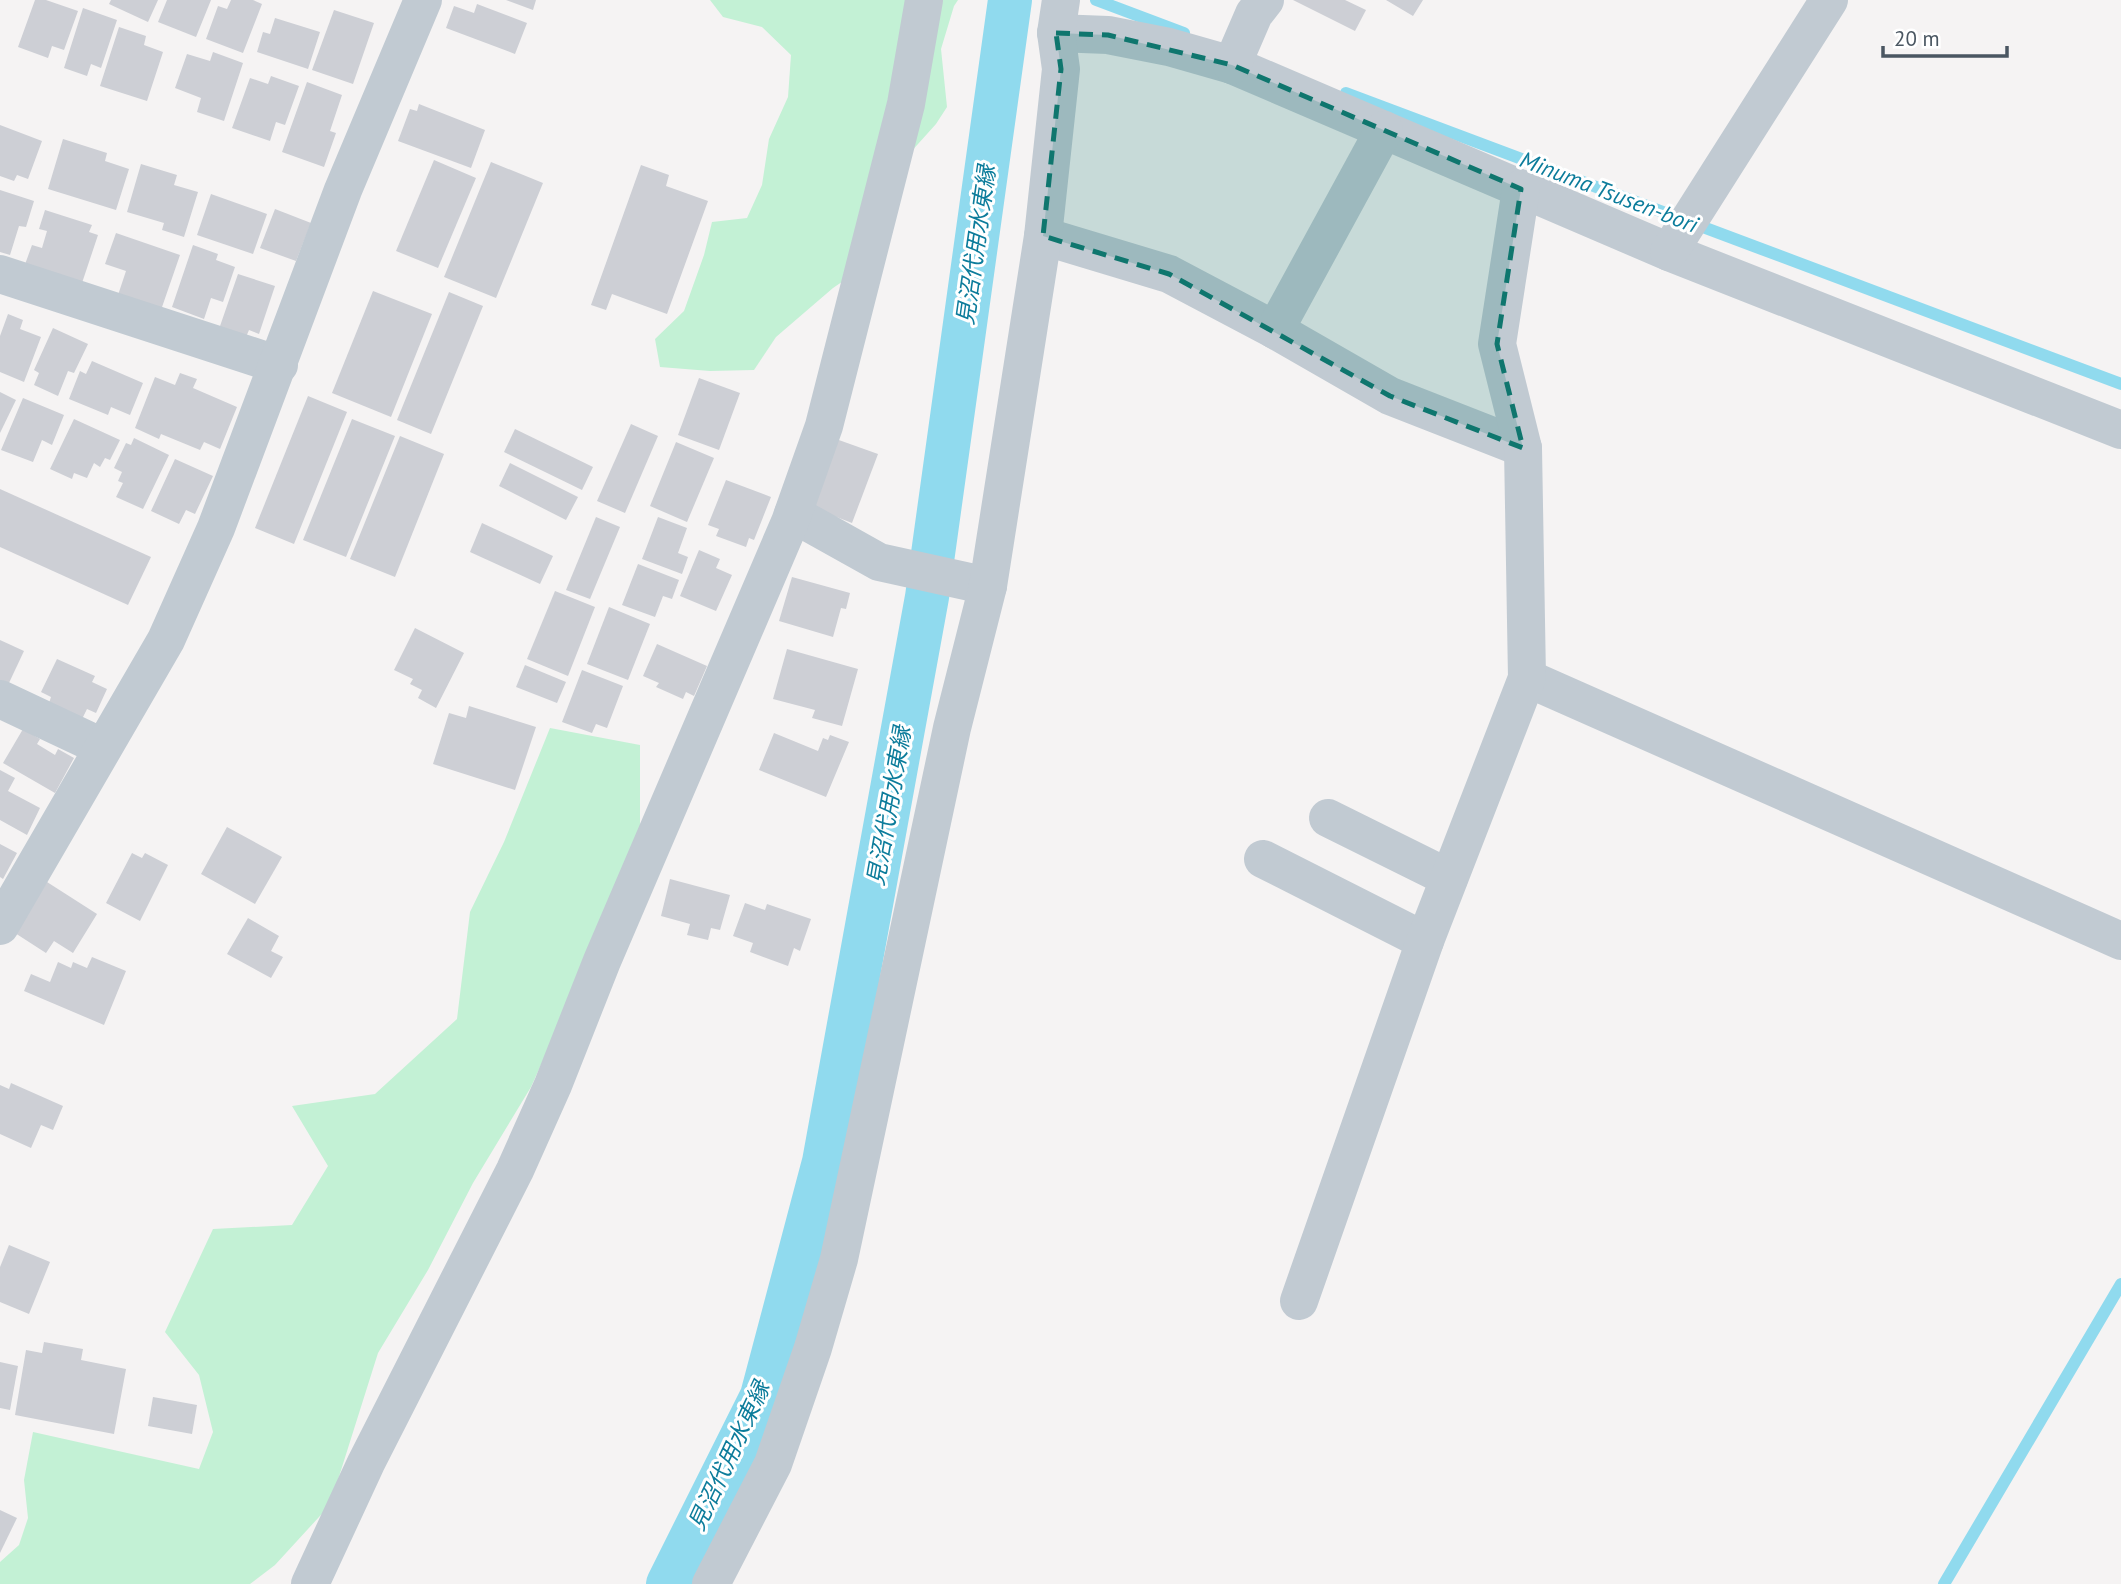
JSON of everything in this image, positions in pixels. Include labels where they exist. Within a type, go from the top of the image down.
[{"type":"street","points":[[310,1584],[366,1463],[515,1170],[548,1097],[602,961],[793,514],[828,412],[906,104],[924,0]]},
{"type":"street","points":[[1669,252],[1829,0]]},
{"type":"street","points":[[0,926],[166,640],[216,528],[344,190],[420,1]]},
{"type":"street","points":[[1232,65],[1259,7]]},
{"type":"street","points":[[711,1584],[773,1464],[810,1360],[839,1259],[953,728],[974,583],[1043,236],[1061,69],[1058,16],[1108,35],[1169,47],[1232,65],[1669,252],[2121,430]]},
{"type":"street","points":[[1275,330],[1384,130]]},
{"type":"street","points":[[1299,1301],[1425,942],[1527,678],[1523,448],[1497,344],[1521,189]]},
{"type":"street","points":[[1043,236],[1169,274],[1275,330],[1390,396],[1523,448]]},
{"type":"street","points":[[0,274],[279,365]]},
{"type":"street","points":[[793,514],[879,562],[974,583]]},
{"type":"street","points":[[1527,678],[2121,941]]},
{"type":"street","points":[[0,699],[102,747]]},
{"type":"street","points":[[1328,818],[1450,878]]},
{"type":"street","points":[[1263,859],[1425,942]]},
{"type":"highlighted area","points":[[1056,33],[1108,35],[1232,65],[1521,189],[1497,344],[1523,448],[1390,396],[1169,274],[1043,236],[1061,69]]},
{"type":"green space","points":[[710,0],[958,0],[941,49],[947,107],[936,124],[900,164],[883,254],[833,288],[776,337],[754,370],[710,371],[660,367],[655,339],[684,311],[704,255],[712,222],[747,218],[762,185],[769,139],[788,97],[791,55],[762,27],[723,17]]},
{"type":"green space","points":[[550,728],[640,745],[640,844],[531,1087],[473,1183],[428,1270],[378,1353],[330,1505],[275,1565],[250,1584],[0,1584],[0,1562],[19,1545],[28,1518],[24,1480],[33,1432],[199,1469],[213,1432],[199,1375],[165,1332],[213,1229],[292,1225],[328,1166],[292,1106],[375,1094],[457,1019],[470,912],[504,842]]},
{"type":"building","points":[[35,0],[46,0],[78,11],[64,50],[52,46],[48,58],[18,47]]},
{"type":"building","points":[[111,0],[158,0],[148,22],[109,4]]},
{"type":"building","points":[[167,0],[211,0],[196,37],[158,22]]},
{"type":"building","points":[[231,0],[253,0],[262,4],[243,53],[206,39],[218,6],[227,9]]},
{"type":"building","points":[[506,0],[536,0],[533,10]]},
{"type":"building","points":[[1293,0],[1345,0],[1366,10],[1355,31]]},
{"type":"building","points":[[1386,0],[1423,0],[1413,16]]},
{"type":"building","points":[[477,4],[527,23],[515,54],[446,28],[454,6],[474,13]]},
{"type":"building","points":[[83,8],[117,20],[101,68],[91,64],[87,76],[64,68]]},
{"type":"building","points":[[334,10],[374,23],[353,84],[312,70]]},
{"type":"building","points":[[275,18],[320,32],[308,69],[257,52],[263,32],[270,34]]},
{"type":"building","points":[[119,27],[146,36],[144,45],[163,52],[147,101],[100,86]]},
{"type":"building","points":[[213,52],[243,63],[224,121],[197,112],[201,98],[175,88],[187,54],[210,61]]},
{"type":"building","points":[[271,76],[299,86],[285,125],[276,122],[270,141],[232,128],[250,78],[268,84]]},
{"type":"building","points":[[307,82],[342,95],[330,131],[336,133],[324,167],[282,152]]},
{"type":"building","points":[[419,104],[485,130],[471,168],[398,141],[410,109],[417,111]]},
{"type":"building","points":[[0,125],[42,141],[28,179],[17,175],[14,181],[0,176]]},
{"type":"building","points":[[63,139],[107,153],[105,161],[129,169],[116,210],[48,189]]},
{"type":"building","points":[[434,160],[476,178],[438,268],[396,251]]},
{"type":"building","points":[[491,162],[543,183],[496,298],[444,277]]},
{"type":"building","points":[[141,164],[177,175],[174,185],[198,192],[184,237],[162,230],[164,223],[127,212]]},
{"type":"building","points":[[641,165],[669,175],[666,186],[708,201],[667,314],[612,294],[606,310],[591,305]]},
{"type":"building","points":[[0,190],[34,201],[26,227],[19,226],[10,255],[0,252]]},
{"type":"building","points":[[211,194],[267,214],[253,254],[197,235]]},
{"type":"building","points":[[275,209],[311,223],[296,261],[260,248]]},
{"type":"building","points":[[45,210],[92,225],[89,232],[98,235],[80,289],[23,270],[32,245],[42,248],[47,231],[39,229]]},
{"type":"building","points":[[116,233],[180,255],[161,310],[118,295],[126,271],[105,264]]},
{"type":"building","points":[[193,245],[218,254],[216,260],[235,267],[223,302],[211,298],[204,319],[172,307]]},
{"type":"building","points":[[238,274],[275,286],[259,334],[249,330],[246,337],[219,329]]},
{"type":"building","points":[[373,291],[432,314],[391,417],[332,393]]},
{"type":"building","points":[[449,292],[483,306],[431,434],[397,420]]},
{"type":"building","points":[[8,314],[23,320],[20,329],[41,337],[24,382],[0,372],[0,336]]},
{"type":"building","points":[[53,328],[88,344],[74,373],[68,371],[58,396],[34,385],[39,373],[34,370]]},
{"type":"building","points":[[92,361],[143,383],[130,415],[111,407],[108,415],[69,399],[80,371],[86,374]]},
{"type":"building","points":[[180,373],[197,379],[193,388],[237,407],[220,449],[204,442],[200,450],[161,434],[159,439],[135,428],[155,377],[175,385]]},
{"type":"building","points":[[699,378],[740,393],[719,450],[678,435]]},
{"type":"building","points":[[0,392],[16,400],[0,433]]},
{"type":"building","points":[[308,396],[347,412],[294,544],[255,528]]},
{"type":"building","points":[[23,398],[64,415],[52,445],[42,440],[33,462],[1,450]]},
{"type":"building","points":[[74,419],[120,440],[110,460],[105,458],[100,467],[94,463],[87,478],[74,473],[72,479],[50,469]]},
{"type":"building","points":[[352,419],[395,436],[346,557],[303,540]]},
{"type":"building","points":[[631,424],[658,436],[625,513],[597,501]]},
{"type":"building","points":[[515,429],[593,467],[582,490],[504,452]]},
{"type":"building","points":[[400,436],[444,454],[395,577],[350,559]]},
{"type":"building","points":[[134,438],[169,455],[143,509],[116,497],[123,483],[118,481],[122,472],[114,468],[126,443],[131,445]]},
{"type":"building","points":[[836,439],[878,454],[852,523],[811,507]]},
{"type":"building","points":[[676,442],[714,458],[687,522],[650,506]]},
{"type":"building","points":[[175,459],[213,476],[195,514],[186,510],[179,524],[151,511]]},
{"type":"building","points":[[510,463],[578,497],[566,520],[499,486]]},
{"type":"building","points":[[726,480],[771,497],[754,540],[749,538],[746,547],[716,536],[719,529],[708,525]]},
{"type":"building","points":[[0,489],[151,557],[128,605],[0,547]]},
{"type":"building","points":[[596,517],[620,527],[590,599],[566,590]]},
{"type":"building","points":[[658,517],[687,528],[678,553],[688,557],[682,574],[642,559]]},
{"type":"building","points":[[482,523],[553,556],[540,584],[470,552]]},
{"type":"building","points":[[699,550],[720,559],[716,568],[732,575],[716,611],[680,596]]},
{"type":"building","points":[[638,564],[679,580],[672,599],[663,596],[655,617],[622,605]]},
{"type":"building","points":[[792,577],[850,593],[846,609],[841,608],[833,637],[779,621]]},
{"type":"building","points":[[555,591],[595,607],[568,676],[527,659]]},
{"type":"building","points":[[609,607],[650,624],[628,680],[587,664]]},
{"type":"building","points":[[415,628],[464,653],[436,708],[418,698],[422,690],[410,684],[413,679],[394,670]]},
{"type":"building","points":[[0,640],[24,651],[8,685],[0,681]]},
{"type":"building","points":[[657,644],[707,666],[694,696],[686,692],[683,699],[656,687],[659,683],[643,676]]},
{"type":"building","points":[[787,649],[858,669],[842,726],[812,718],[815,710],[773,699]]},
{"type":"building","points":[[57,659],[95,676],[92,682],[107,689],[96,713],[87,709],[82,719],[49,703],[51,697],[41,692]]},
{"type":"building","points":[[525,665],[566,682],[557,703],[516,687]]},
{"type":"building","points":[[582,670],[623,686],[607,728],[596,724],[592,733],[562,722]]},
{"type":"building","points":[[469,706],[536,727],[515,790],[433,764],[449,713],[466,718]]},
{"type":"building","points":[[23,729],[40,739],[37,744],[55,755],[58,749],[74,758],[55,793],[3,763]]},
{"type":"building","points":[[774,733],[818,751],[823,738],[828,740],[830,735],[849,742],[826,797],[759,770]]},
{"type":"building","points":[[0,770],[15,778],[8,791],[40,808],[27,835],[0,820]]},
{"type":"building","points":[[227,827],[282,857],[255,904],[201,874]]},
{"type":"building","points":[[0,844],[17,853],[3,879],[0,877]]},
{"type":"building","points":[[132,853],[142,858],[145,853],[168,865],[140,921],[106,903]]},
{"type":"building","points":[[670,879],[730,895],[720,930],[711,928],[708,940],[687,935],[690,924],[661,916]]},
{"type":"building","points":[[47,882],[97,914],[73,953],[54,941],[46,953],[15,933]]},
{"type":"building","points":[[745,903],[765,910],[767,904],[811,919],[800,951],[794,948],[788,966],[750,952],[753,943],[733,936]]},
{"type":"building","points":[[248,918],[279,936],[271,951],[283,957],[271,978],[227,954]]},
{"type":"building","points":[[92,957],[126,971],[104,1025],[24,991],[31,974],[50,982],[58,962],[71,968],[73,962],[87,968]]},
{"type":"building","points":[[11,1083],[63,1106],[53,1130],[41,1125],[31,1148],[0,1134],[0,1085],[9,1089]]},
{"type":"building","points":[[9,1245],[50,1262],[29,1314],[0,1302],[0,1267]]},
{"type":"building","points":[[44,1342],[83,1349],[81,1360],[126,1369],[114,1434],[15,1415],[26,1350],[42,1353]]},
{"type":"building","points":[[0,1362],[18,1366],[10,1410],[0,1408]]},
{"type":"building","points":[[153,1397],[197,1405],[192,1434],[148,1426]]},
{"type":"building","points":[[0,1510],[17,1518],[0,1553]]},
{"type":"waterway","name":"見沼代用水東縁","points":[[668,1584],[762,1396],[824,1162],[927,597],[1010,0]]},
{"type":"waterway","name":"Minuma Tsusen-bori","points":[[1096,0],[1184,33]]},
{"type":"waterway","name":"Minuma Tsusen-bori","points":[[1346,93],[2121,384]]},
{"type":"waterway","points":[[1944,1584],[2121,1284]]}]
